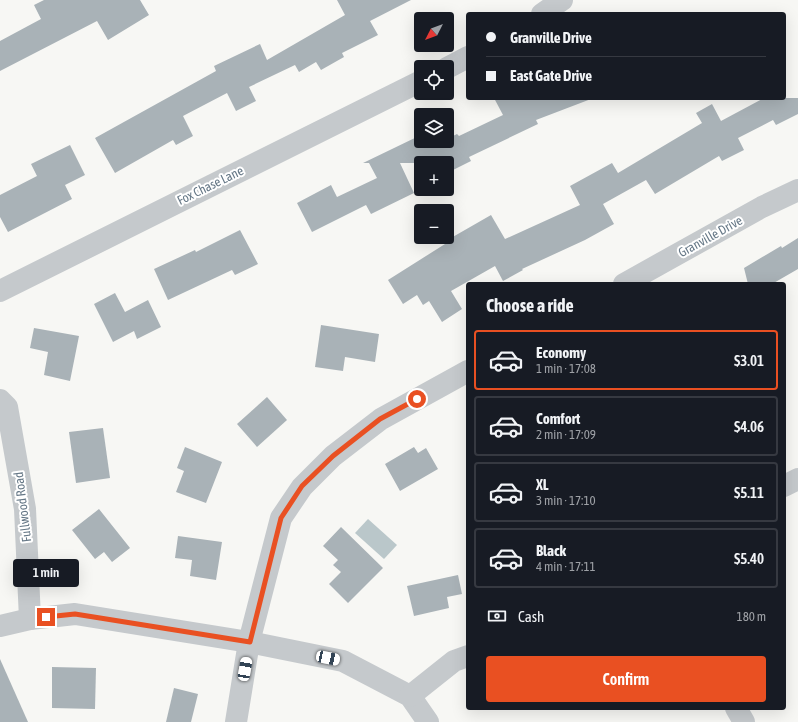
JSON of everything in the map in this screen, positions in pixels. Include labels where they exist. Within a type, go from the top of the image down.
[{"type":"street","points":[[545,12],[562,0]]},
{"type":"street","points":[[454,64],[466,58]]},
{"type":"street","name":"Fox Chase Lane","points":[[0,291],[1,289],[414,83]]},
{"type":"street","name":"Granville Drive","points":[[628,282],[762,207],[798,190]]},
{"type":"street","points":[[236,722],[250,642],[281,518],[302,486],[333,456],[380,419],[466,371]]},
{"type":"street","name":"Fullwood Road","points":[[0,400],[7,407],[25,509],[30,618]]},
{"type":"street","points":[[786,485],[798,479]]},
{"type":"street","points":[[0,626],[30,618],[75,614],[250,642],[344,661],[410,696],[428,722]]},
{"type":"street","points":[[410,696],[454,661],[466,657]]},
{"type":"street","points":[[737,710],[744,722]]},
{"type":"shaded area","points":[[368,519],[397,545],[384,559],[355,533]]},
{"type":"building","points":[[44,0],[140,0],[149,15],[108,40],[97,21],[0,71],[0,41],[41,19],[34,5]]},
{"type":"building","points":[[337,0],[411,0],[370,21],[378,35],[342,53],[344,57],[321,70],[316,62],[299,72],[295,65],[249,87],[256,101],[236,111],[227,93],[183,116],[193,136],[176,145],[173,140],[115,173],[95,138],[216,71],[214,66],[260,44],[267,60],[345,15]]},
{"type":"building","points":[[786,98],[798,98],[798,114],[776,125],[773,120],[738,138],[744,150],[722,161],[719,156],[655,194],[646,180],[603,204],[614,224],[585,240],[522,269],[523,270],[503,281],[495,266],[466,282],[451,291],[462,309],[442,322],[429,301],[423,305],[417,295],[403,304],[388,280],[445,244],[454,244],[454,236],[491,215],[505,239],[580,205],[570,186],[612,163],[618,173],[702,123],[696,113],[712,104],[721,121],[760,100],[786,100]]},
{"type":"building","points":[[495,100],[588,100],[536,120],[538,124],[469,157],[471,161],[454,170],[454,156],[414,156],[414,163],[400,163],[414,193],[371,214],[366,205],[312,232],[297,203],[331,185],[337,197],[377,178],[369,163],[363,163],[414,138],[414,148],[454,148],[454,136],[457,134],[459,136],[503,115]]},
{"type":"building","points":[[70,145],[85,175],[65,185],[72,199],[8,232],[0,217],[0,195],[37,176],[31,164]]},
{"type":"building","points":[[240,230],[258,264],[235,275],[232,270],[168,300],[154,269],[195,250],[196,252]]},
{"type":"building","points":[[798,238],[798,269],[775,282],[748,282],[744,268],[781,246],[782,248]]},
{"type":"building","points":[[115,293],[125,312],[148,300],[161,327],[137,339],[134,331],[113,342],[94,304]]},
{"type":"building","points":[[321,325],[379,334],[375,362],[345,357],[343,371],[315,367]]},
{"type":"building","points":[[34,328],[79,336],[70,381],[44,375],[48,352],[30,348]]},
{"type":"building","points":[[267,397],[287,420],[257,447],[237,424]]},
{"type":"building","points":[[103,428],[110,478],[76,483],[69,432]]},
{"type":"building","points":[[185,447],[222,462],[206,503],[176,492],[184,471],[177,468]]},
{"type":"building","points":[[414,447],[418,453],[426,448],[438,469],[400,491],[385,464]]},
{"type":"building","points":[[99,509],[130,548],[112,562],[104,552],[95,559],[72,530]]},
{"type":"building","points":[[341,527],[383,568],[348,603],[329,584],[341,572],[333,565],[338,560],[323,546]]},
{"type":"building","points":[[178,536],[222,542],[216,580],[190,576],[192,560],[175,558]]},
{"type":"building","points":[[458,575],[462,594],[447,597],[449,608],[414,616],[407,586]]},
{"type":"building","points":[[0,659],[28,722],[0,722]]},
{"type":"building","points":[[52,667],[96,668],[95,709],[52,708]]},
{"type":"building","points":[[174,688],[198,694],[191,722],[166,722]]},
{"type":"route","points":[[46,617],[75,614],[250,642],[281,518],[302,486],[333,456],[380,419],[417,399]]}]
